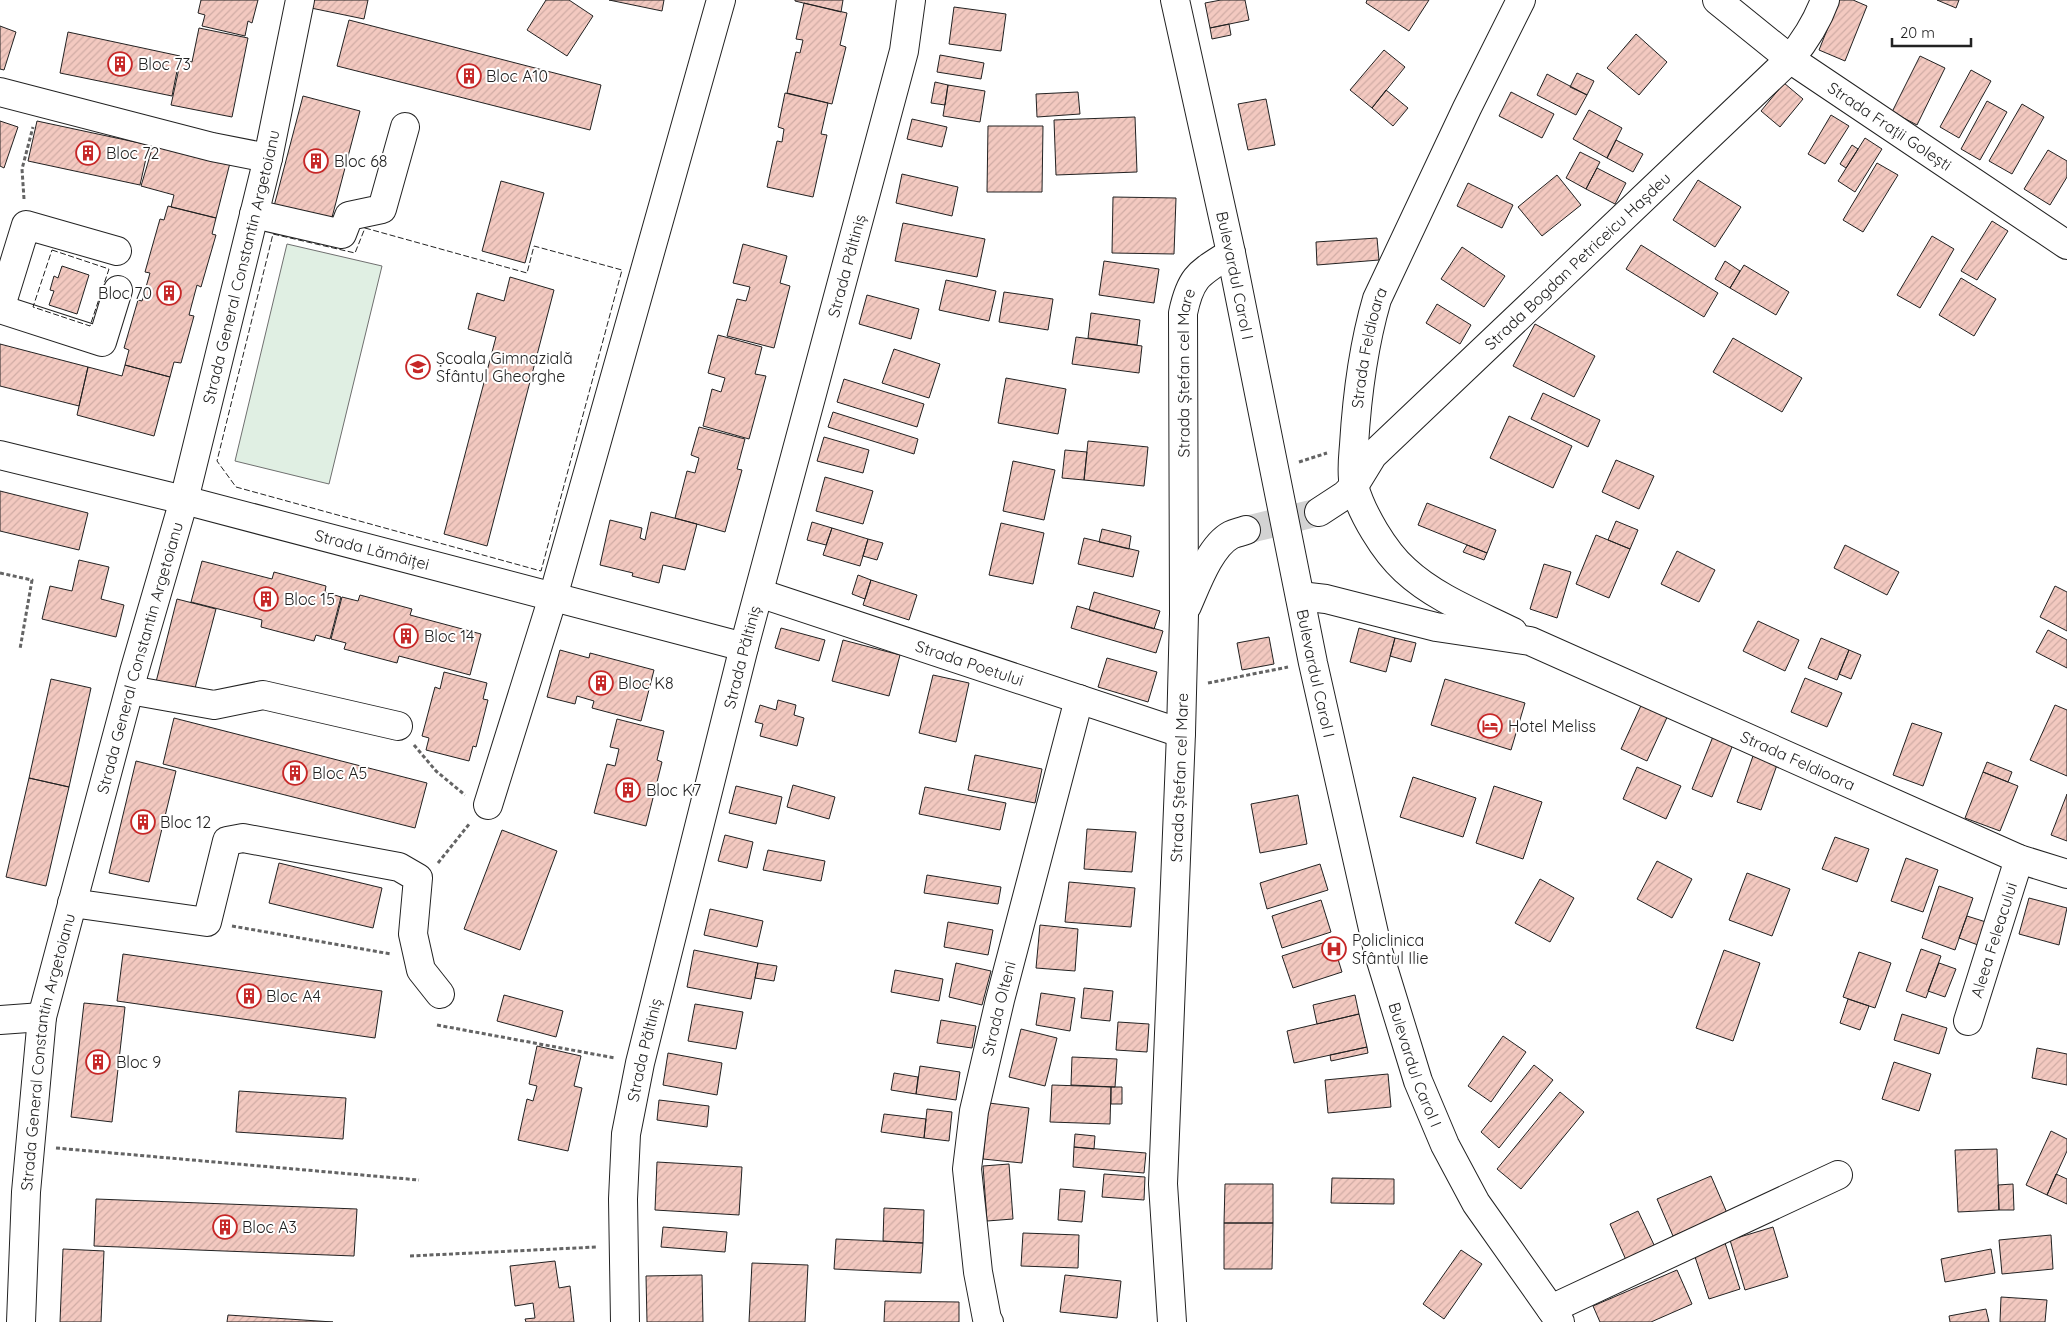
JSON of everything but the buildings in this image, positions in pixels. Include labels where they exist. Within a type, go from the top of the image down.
[{"type":"street","name":"Strada General Constantin Argetoianu","points":[[21,1322],[26,1192],[42,1018],[130,690],[184,500],[268,158],[300,0]]},
{"type":"street","points":[[488,805],[553,597],[721,0]]},
{"type":"street","name":"Strada Păltiniș","points":[[625,1322],[622,1199],[626,1134],[640,1063],[744,647],[904,51],[911,0]]},
{"type":"street","name":"Bulevardul Carol I","points":[[1175,0],[1231,253],[1313,663],[1378,951],[1418,1081],[1445,1145],[1476,1203],[1556,1316],[1838,1175]]},
{"type":"street","name":"Strada Feldioara","points":[[1521,0],[1467,108],[1377,300],[1367,332],[1361,368],[1354,445],[1354,486],[1372,527],[1405,570],[1435,593],[1530,641],[2019,859],[2067,874]]},
{"type":"street","name":"Strada Frații Golești","points":[[1716,0],[1790,59],[2067,245]]},
{"type":"street","name":"Strada Bogdan Petriceicu Hașdeu","points":[[1319,512],[1345,495],[1354,486],[1373,455],[1790,59],[1803,44],[1818,18],[1825,0]]},
{"type":"street","points":[[0,92],[212,147],[268,158]]},
{"type":"street","points":[[254,214],[342,234],[349,216],[382,210],[405,127]]},
{"type":"street","points":[[117,251],[26,224],[0,309],[102,342],[118,290]]},
{"type":"street","name":"Strada Ștefan cel Mare","points":[[1172,1322],[1162,1184],[1181,733],[1184,614],[1183,313],[1188,292],[1199,274],[1231,253]]},
{"type":"street","name":"Strada Lămâiței","points":[[0,455],[184,500],[744,647]]},
{"type":"street","points":[[1184,614],[1196,584],[1219,545],[1232,535],[1246,530]]},
{"type":"street","name":"Strada Poetului","points":[[759,593],[1181,733]]},
{"type":"street","name":"Strada Feldioara","points":[[1300,596],[1326,599],[1445,628],[1530,641]]},
{"type":"street","points":[[130,690],[214,705],[263,695],[398,726]]},
{"type":"street","name":"Strada Olteni","points":[[989,1322],[978,1272],[967,1169],[974,1111],[1078,699]]},
{"type":"street","points":[[72,903],[207,922],[227,841],[243,838],[399,867],[418,878],[413,934],[421,970],[440,994]]},
{"type":"street","name":"Aleea Feleacului","points":[[1968,1021],[2019,859]]},
{"type":"street","points":[[0,1020],[42,1018]]},
{"type":"path","points":[[26,224],[22,170],[39,102]]},
{"type":"path","points":[[1274,469],[1354,445]]},
{"type":"path","points":[[0,573],[32,580],[20,649]]},
{"type":"path","points":[[1181,688],[1313,663]]},
{"type":"path","points":[[398,726],[436,771],[470,799],[488,805],[462,831],[441,861],[418,878]]},
{"type":"path","points":[[207,922],[418,959]]},
{"type":"path","points":[[437,1025],[640,1063]]},
{"type":"path","points":[[30,1145],[419,1180]]},
{"type":"path","points":[[410,1256],[623,1246]]},
{"type":"green space","points":[[287,244],[382,266],[329,484],[235,461]]},
{"type":"tunnel","points":[[1246,530],[1319,512]]},
{"type":"fence","points":[[365,228],[527,273],[534,246],[622,270],[541,571],[236,487],[217,461],[273,234],[355,253],[365,228]]},
{"type":"fence","points":[[52,250],[109,269],[90,326],[33,307],[52,250]]},
{"type":"place","name":"Bloc 73","points":[[120,64]]},
{"type":"place","name":"Bloc A10","points":[[469,76]]},
{"type":"place","name":"Bloc 72","points":[[88,153]]},
{"type":"place","name":"Bloc 68","points":[[316,161]]},
{"type":"place","name":"Bloc 70","points":[[169,293]]},
{"type":"place","name":"Școala Gimnazială Sfântul Gheorghe","points":[[418,367]]},
{"type":"place","name":"Bloc 15","points":[[266,599]]},
{"type":"place","name":"Bloc 14","points":[[406,636]]},
{"type":"place","name":"Bloc K8","points":[[601,683]]},
{"type":"place","name":"Hotel Meliss","points":[[1490,726]]},
{"type":"place","name":"Bloc A5","points":[[295,773]]},
{"type":"place","name":"Bloc K7","points":[[628,790]]},
{"type":"place","name":"Bloc 12","points":[[143,822]]},
{"type":"place","name":"Policlinica Sfântul Ilie","points":[[1334,949]]},
{"type":"place","name":"Bloc A4","points":[[249,996]]},
{"type":"place","name":"Bloc 9","points":[[98,1062]]},
{"type":"place","name":"Bloc A3","points":[[225,1227]]}]
